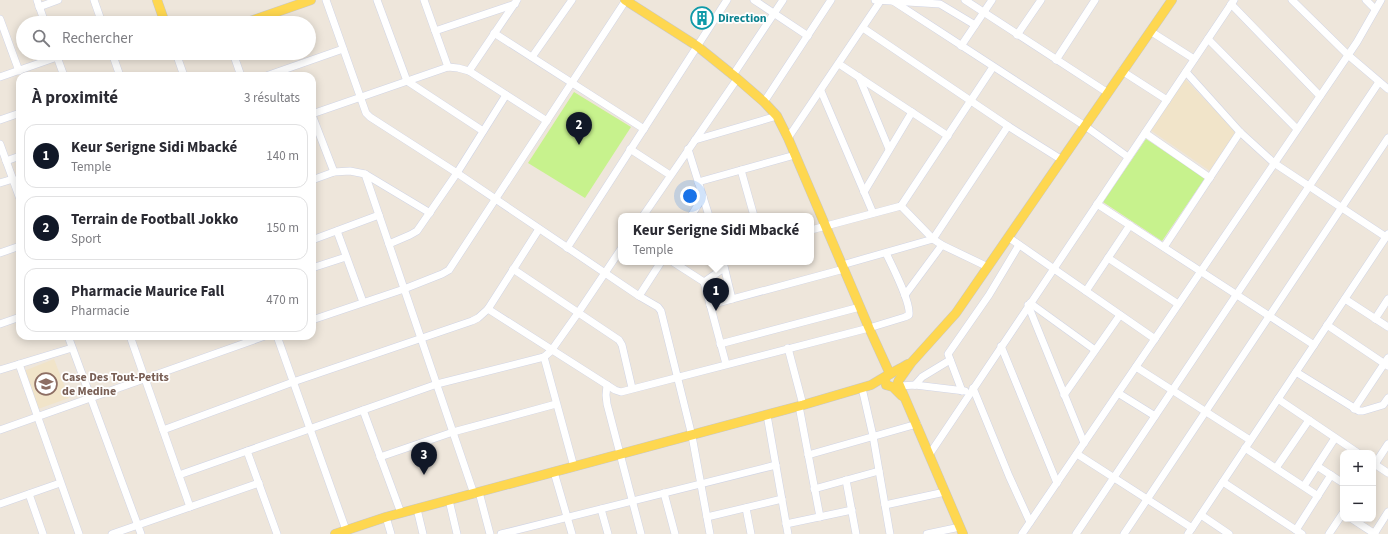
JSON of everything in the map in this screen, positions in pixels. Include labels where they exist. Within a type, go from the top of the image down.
[{"type":"main road","points":[[625,0],[697,46],[764,102],[777,116],[788,138],[869,328],[893,380],[906,402],[962,531]]},
{"type":"main road","points":[[335,534],[386,517],[692,436],[801,406],[866,386],[893,380],[911,363],[956,313],[1172,0]]},
{"type":"main road","points":[[160,1],[163,16]]},
{"type":"main road","points":[[265,16],[307,1]]},
{"type":"street","points":[[43,16],[38,3],[58,0]]},
{"type":"street","points":[[94,0],[100,16]]},
{"type":"street","points":[[326,0],[366,112],[370,117],[457,173],[661,311],[692,436],[710,534]]},
{"type":"street","points":[[377,0],[407,80],[483,131]]},
{"type":"street","points":[[424,0],[448,67]]},
{"type":"street","points":[[532,57],[572,0]]},
{"type":"street","points":[[316,319],[404,289],[442,274],[448,270],[496,199],[625,0]]},
{"type":"street","points":[[567,248],[727,0]]},
{"type":"street","points":[[754,0],[808,36]]},
{"type":"street","points":[[645,213],[695,140],[782,0]]},
{"type":"street","points":[[764,102],[831,0]]},
{"type":"street","points":[[875,0],[941,2],[975,25]]},
{"type":"street","points":[[788,138],[881,0]]},
{"type":"street","points":[[965,0],[1108,93]]},
{"type":"street","points":[[961,46],[992,0]]},
{"type":"street","points":[[1017,35],[1041,0]]},
{"type":"street","points":[[1056,60],[1095,0]]},
{"type":"street","points":[[1292,0],[1388,90]]},
{"type":"street","points":[[1366,0],[1375,9]]},
{"type":"street","points":[[1022,534],[1320,96],[1381,0]]},
{"type":"street","points":[[893,1],[1085,126],[1128,157]]},
{"type":"street","points":[[435,31],[516,2]]},
{"type":"street","points":[[469,71],[516,2]]},
{"type":"street","points":[[928,455],[1233,2],[1320,96]]},
{"type":"street","points":[[0,19],[19,71]]},
{"type":"street","points":[[863,28],[1008,126],[1062,160]]},
{"type":"street","points":[[1150,31],[1194,59]]},
{"type":"street","points":[[494,33],[644,129]]},
{"type":"street","points":[[1208,39],[1297,129]]},
{"type":"street","points":[[316,58],[343,49]]},
{"type":"street","points":[[0,77],[45,60]]},
{"type":"street","points":[[59,60],[63,72]]},
{"type":"street","points":[[114,60],[119,72]]},
{"type":"street","points":[[178,60],[183,72]]},
{"type":"street","points":[[235,60],[240,72]]},
{"type":"street","points":[[277,72],[312,60]]},
{"type":"street","points":[[839,64],[948,136]]},
{"type":"street","points":[[316,113],[448,67],[469,71],[547,120]]},
{"type":"street","points":[[814,229],[901,206],[994,67]]},
{"type":"street","points":[[1122,71],[1167,100]]},
{"type":"street","points":[[1077,454],[1147,499],[1190,531],[1387,236],[1274,163],[1240,132],[1186,72]]},
{"type":"street","points":[[858,77],[890,149]]},
{"type":"street","points":[[1076,534],[1379,82]]},
{"type":"street","points":[[821,91],[873,213]]},
{"type":"street","points":[[389,244],[414,233],[430,213],[506,95]]},
{"type":"street","points":[[864,192],[912,112]]},
{"type":"street","points":[[0,120],[16,114]]},
{"type":"street","points":[[695,140],[777,116]]},
{"type":"street","points":[[316,125],[334,172]]},
{"type":"street","points":[[710,305],[843,267],[933,239],[1008,126]]},
{"type":"street","points":[[1164,247],[1240,132]]},
{"type":"street","points":[[1145,133],[1210,178]]},
{"type":"street","points":[[1124,534],[1388,138]]},
{"type":"street","points":[[0,144],[16,188]]},
{"type":"street","points":[[630,149],[670,175]]},
{"type":"street","points":[[688,149],[708,213]]},
{"type":"street","points":[[698,182],[795,155]]},
{"type":"street","points":[[6,161],[16,157]]},
{"type":"street","points":[[316,179],[334,172],[350,170],[365,174],[430,213]]},
{"type":"street","points":[[740,170],[753,213]]},
{"type":"street","points":[[365,174],[453,432],[477,493],[490,534]]},
{"type":"street","points":[[0,183],[13,179]]},
{"type":"street","points":[[693,213],[703,197]]},
{"type":"street","points":[[1097,204],[1314,346]]},
{"type":"street","points":[[901,206],[933,239],[942,245],[988,266]]},
{"type":"street","points":[[316,239],[379,214]]},
{"type":"street","points":[[1086,291],[1130,225]]},
{"type":"street","points":[[162,430],[293,382],[472,321],[488,309],[539,229]]},
{"type":"street","points":[[337,231],[363,302]]},
{"type":"street","points":[[1008,237],[1155,339]]},
{"type":"street","points":[[905,295],[942,245]]},
{"type":"street","points":[[962,391],[948,352],[989,295],[1019,245]]},
{"type":"street","points":[[0,253],[16,247]]},
{"type":"street","points":[[488,309],[551,351],[617,392],[869,328],[909,315],[910,312],[905,295],[886,253]]},
{"type":"street","points":[[179,475],[437,384],[544,357],[551,351],[618,254]]},
{"type":"street","points":[[316,267],[346,257]]},
{"type":"street","points":[[1108,258],[1178,304]]},
{"type":"street","points":[[639,296],[659,265]]},
{"type":"street","points":[[678,265],[704,282],[726,364]]},
{"type":"street","points":[[704,282],[723,265],[732,299]]},
{"type":"street","points":[[513,269],[619,340],[622,345],[632,388]]},
{"type":"street","points":[[1345,299],[1388,327]]},
{"type":"street","points":[[1375,319],[1388,300]]},
{"type":"street","points":[[1029,304],[1095,350]]},
{"type":"street","points":[[1029,304],[1084,444]]},
{"type":"street","points":[[720,344],[860,307]]},
{"type":"street","points":[[1064,395],[1120,315]]},
{"type":"street","points":[[0,324],[16,318]]},
{"type":"street","points":[[1327,325],[1387,363],[1354,409]]},
{"type":"street","points":[[69,340],[92,397],[141,534]]},
{"type":"street","points":[[131,340],[190,507]]},
{"type":"street","points":[[0,430],[253,340]]},
{"type":"street","points":[[278,340],[346,530]]},
{"type":"street","points":[[1001,346],[1057,483]]},
{"type":"street","points":[[0,370],[72,348]]},
{"type":"street","points":[[788,348],[801,406],[808,455],[820,517]]},
{"type":"street","points":[[544,357],[574,467]]},
{"type":"street","points":[[915,385],[922,377],[950,360]]},
{"type":"street","points":[[19,364],[79,534]]},
{"type":"street","points":[[1136,367],[1250,440]]},
{"type":"street","points":[[1296,372],[1354,409],[1363,411],[1385,407],[1388,398]]},
{"type":"street","points":[[893,380],[915,385],[962,391],[972,390]]},
{"type":"street","points":[[607,385],[606,399],[641,534]]},
{"type":"street","points":[[866,386],[890,534]]},
{"type":"street","points":[[972,390],[1030,522]]},
{"type":"street","points":[[1118,393],[1155,416]]},
{"type":"street","points":[[1278,399],[1353,450]]},
{"type":"street","points":[[380,457],[453,432],[556,404]]},
{"type":"street","points":[[362,410],[401,513]]},
{"type":"street","points":[[767,415],[788,534]]},
{"type":"street","points":[[1276,468],[1309,420]]},
{"type":"street","points":[[808,455],[916,424]]},
{"type":"street","points":[[1304,486],[1335,438]]},
{"type":"street","points":[[1376,462],[1388,444]]},
{"type":"street","points":[[1246,448],[1318,496]]},
{"type":"street","points":[[247,451],[277,534]]},
{"type":"street","points":[[501,534],[776,465]]},
{"type":"street","points":[[1317,466],[1340,481]]},
{"type":"street","points":[[1376,466],[1388,473]]},
{"type":"street","points":[[814,489],[879,471]]},
{"type":"street","points":[[554,472],[572,534]]},
{"type":"street","points":[[1222,482],[1299,532],[1331,475]]},
{"type":"street","points":[[846,480],[856,534]]},
{"type":"street","points":[[0,504],[60,483]]},
{"type":"street","points":[[112,534],[259,483]]},
{"type":"street","points":[[885,504],[945,492]]},
{"type":"street","points":[[664,493],[675,534]]},
{"type":"street","points":[[29,494],[43,534]]},
{"type":"street","points":[[707,517],[782,499]]},
{"type":"street","points":[[448,500],[457,534]]},
{"type":"street","points":[[746,508],[750,534]]},
{"type":"street","points":[[417,509],[423,534]]},
{"type":"street","points":[[601,509],[608,534]]},
{"type":"street","points":[[786,524],[852,510]]},
{"type":"street","points":[[1356,522],[1374,534],[1388,512]]},
{"type":"street","points":[[1201,515],[1229,534]]},
{"type":"street","points":[[386,517],[390,534]]},
{"type":"street","points":[[1329,534],[1340,518]]},
{"type":"street","points":[[927,534],[962,531]]},
{"type":"shaded area","points":[[1184,78],[1236,132],[1210,171],[1149,129]]},
{"type":"shaded area","name":"Case Des Tout-Petits de Medine","points":[[54,359],[69,398],[38,409],[24,371]]},
{"type":"green space","points":[[574,92],[631,127],[585,198],[528,163]]},
{"type":"green space","points":[[1146,139],[1205,178],[1162,241],[1103,202]]},
{"type":"place","name":"Direction","points":[[702,18]]},
{"type":"place","name":"Terrain de Football Jokko","points":[[579,145]]},
{"type":"place","name":"Keur Serigne Sidi Mbacké","points":[[716,311]]},
{"type":"place","name":"Case Des Tout-Petits de Medine","points":[[46,384]]},
{"type":"place","name":"Pharmacie Maurice Fall","points":[[424,475]]}]
